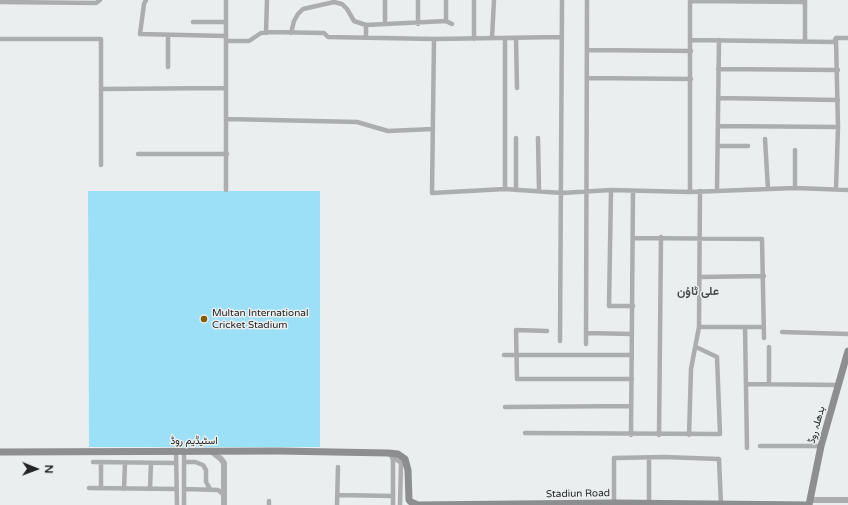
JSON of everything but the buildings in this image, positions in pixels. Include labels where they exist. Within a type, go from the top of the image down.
[{"type":"main road","name":"بدھلہ روڈ","points":[[809,503],[821,446],[839,386],[845,372],[848,351]]},
{"type":"main road","name":"اسٹیڈیم روڈ","points":[[0,452],[212,451],[390,454]]},
{"type":"main road","name":"Stadiun Road","points":[[390,454],[398,454],[405,459],[408,470],[409,498],[411,502],[415,504],[809,503]]},
{"type":"street","points":[[0,2],[96,3],[100,0]]},
{"type":"street","points":[[146,0],[144,4],[140,34],[249,41],[261,33],[266,32],[324,33],[328,37],[366,38],[562,38]]},
{"type":"street","points":[[226,0],[226,190]]},
{"type":"street","points":[[266,32],[267,0]]},
{"type":"street","points":[[385,0],[385,24]]},
{"type":"street","points":[[418,0],[418,24]]},
{"type":"street","points":[[446,0],[446,21]]},
{"type":"street","points":[[474,0],[474,39]]},
{"type":"street","points":[[492,38],[494,0]]},
{"type":"street","points":[[560,341],[562,0]]},
{"type":"street","points":[[586,344],[588,78],[587,0]]},
{"type":"street","points":[[690,192],[690,1],[805,1],[805,41]]},
{"type":"street","points":[[292,33],[294,22],[298,14],[303,9],[334,2],[342,4],[347,9],[354,22],[366,25],[418,24],[446,21],[452,24]]},
{"type":"street","points":[[193,22],[226,22]]},
{"type":"street","points":[[366,25],[366,38]]},
{"type":"street","points":[[168,36],[168,67]]},
{"type":"street","points":[[0,39],[100,37],[102,42],[101,165]]},
{"type":"street","points":[[504,38],[505,189]]},
{"type":"street","points":[[516,38],[517,88]]},
{"type":"street","points":[[691,40],[834,42],[836,38],[848,38]]},
{"type":"street","points":[[836,38],[838,70],[836,189]]},
{"type":"street","points":[[434,39],[432,193],[505,189],[562,193],[611,190],[690,192],[795,188],[848,190]]},
{"type":"street","points":[[717,190],[719,40]]},
{"type":"street","points":[[588,50],[691,51]]},
{"type":"street","points":[[718,69],[838,70]]},
{"type":"street","points":[[588,78],[691,79]]},
{"type":"street","points":[[102,89],[226,88]]},
{"type":"street","points":[[718,98],[838,100]]},
{"type":"street","points":[[226,120],[357,122],[388,131],[433,129]]},
{"type":"street","points":[[718,126],[838,127]]},
{"type":"street","points":[[516,138],[516,190]]},
{"type":"street","points":[[538,138],[538,191]]},
{"type":"street","points":[[765,139],[768,189]]},
{"type":"street","points":[[718,146],[748,146]]},
{"type":"street","points":[[794,150],[795,188]]},
{"type":"street","points":[[138,154],[227,154]]},
{"type":"street","points":[[611,190],[609,306],[632,306]]},
{"type":"street","points":[[631,435],[633,191]]},
{"type":"street","points":[[690,435],[691,369],[699,327],[701,238],[700,191]]},
{"type":"street","points":[[633,238],[661,237],[762,239],[764,276],[764,338]]},
{"type":"street","points":[[659,435],[661,237]]},
{"type":"street","points":[[700,277],[764,276]]},
{"type":"street","points":[[699,327],[764,327]]},
{"type":"street","points":[[745,327],[747,448]]},
{"type":"street","points":[[547,330],[516,330],[517,379],[632,379]]},
{"type":"street","points":[[782,332],[848,334]]},
{"type":"street","points":[[586,333],[632,334]]},
{"type":"street","points":[[525,433],[631,435],[720,434],[717,357],[696,347]]},
{"type":"street","points":[[769,347],[769,384]]},
{"type":"street","points":[[504,355],[632,355]]},
{"type":"street","points":[[746,384],[839,386]]},
{"type":"street","points":[[505,407],[631,406]]},
{"type":"street","points":[[760,446],[821,446]]},
{"type":"street","points":[[180,451],[184,462],[184,505]]},
{"type":"street","points":[[177,505],[176,463],[180,451]]},
{"type":"street","points":[[212,451],[224,463],[224,505]]},
{"type":"street","points":[[390,454],[393,460],[393,505]]},
{"type":"street","points":[[390,454],[401,463],[400,505]]},
{"type":"street","points":[[614,504],[614,458],[719,458],[721,504]]},
{"type":"street","points":[[649,458],[650,504]]},
{"type":"street","points":[[93,462],[176,463]]},
{"type":"street","points":[[101,488],[102,462]]},
{"type":"street","points":[[124,488],[125,462]]},
{"type":"street","points":[[184,462],[195,462],[203,466],[206,470],[207,486],[210,489]]},
{"type":"street","points":[[150,489],[151,463]]},
{"type":"street","points":[[337,505],[338,467]]},
{"type":"street","points":[[89,488],[177,489]]},
{"type":"street","points":[[184,489],[218,490],[224,496]]},
{"type":"street","points":[[338,495],[392,496]]},
{"type":"street","points":[[809,503],[848,500]]},
{"type":"shaded area","name":"Multan International Cricket Stadium","points":[[88,191],[320,191],[320,447],[89,447]]},
{"type":"place","name":"Multan International Cricket Stadium","points":[[204,319]]},
{"type":"district","name":"علی ٹاؤن","points":[[698,292]]}]
